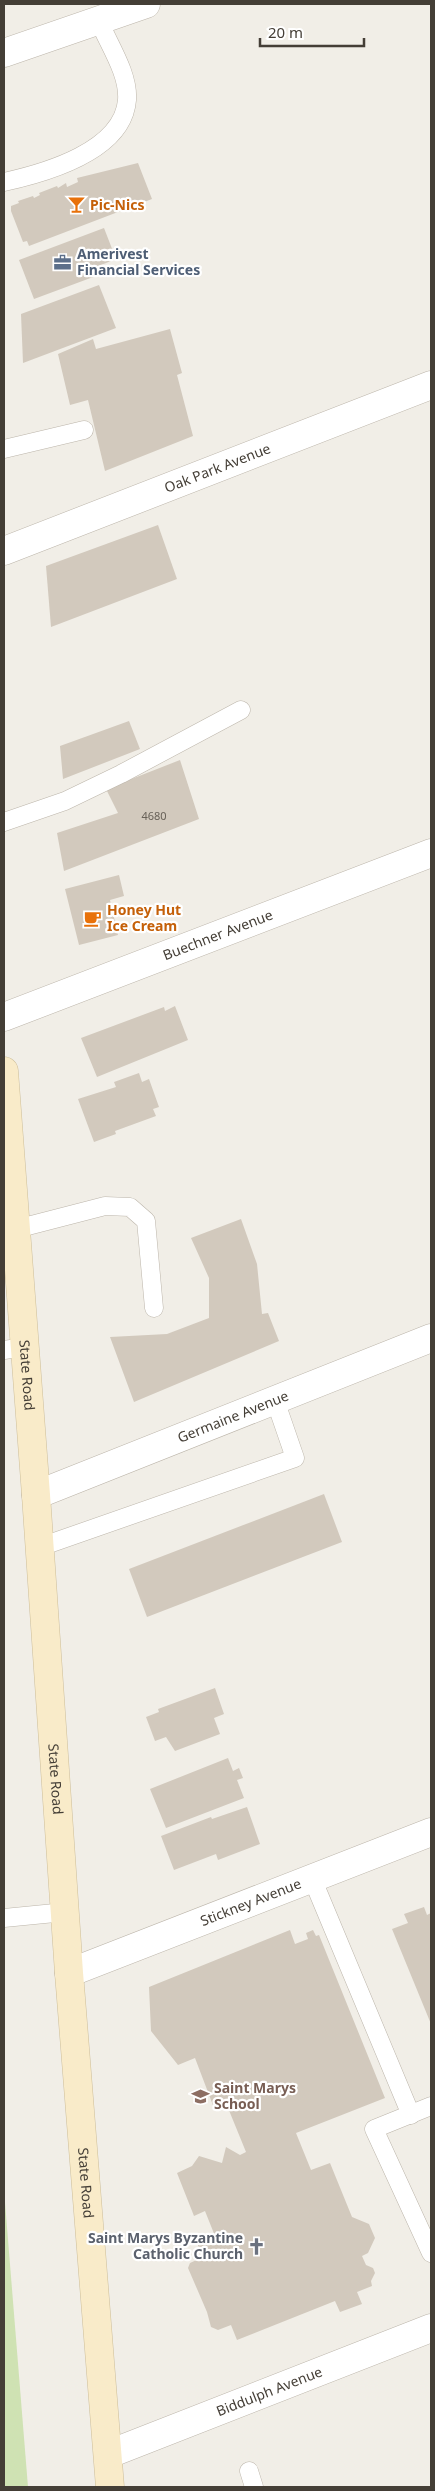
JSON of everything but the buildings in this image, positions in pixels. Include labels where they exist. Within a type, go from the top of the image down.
[{"type":"main road","name":"State Road","points":[[4,1079],[16,1229],[11,1262],[14,1348],[36,1495],[65,1912],[109,2454],[110,2487]]},
{"type":"street","points":[[4,53],[99,22],[146,4]]},
{"type":"street","name":"Oak Park Avenue","points":[[4,551],[431,385]]},
{"type":"street","name":"Buechner Avenue","points":[[4,1017],[431,853]]},
{"type":"street","name":"Germaine Avenue","points":[[36,1495],[431,1338]]},
{"type":"street","name":"Stickney Avenue","points":[[70,1973],[431,1832]]},
{"type":"street","name":"Biddulph Avenue","points":[[109,2454],[431,2328]]},
{"type":"lane","points":[[4,182],[58,166],[103,143],[121,121],[127,100],[123,75],[99,22]]},
{"type":"lane","points":[[4,449],[84,430]]},
{"type":"lane","points":[[4,822],[65,801],[138,766],[241,710]]},
{"type":"lane","points":[[16,1229],[105,1206],[130,1207],[146,1221],[154,1308]]},
{"type":"lane","points":[[40,1548],[295,1458],[275,1400]]},
{"type":"lane","points":[[312,1878],[411,2114]]},
{"type":"lane","points":[[4,1918],[65,1912]]},
{"type":"lane","points":[[431,2106],[374,2129],[431,2253]]},
{"type":"green space","points":[[4,2190],[28,2487],[4,2487]]},
{"type":"place","name":"Pic-Nics","points":[[76,205]]},
{"type":"place","name":"Amerivest Financial Services","points":[[63,262]]},
{"type":"place","name":"Honey Hut Ice Cream","points":[[93,918]]},
{"type":"place","name":"Saint Marys School","points":[[200,2096]]},
{"type":"place","name":"Saint Marys Byzantine Catholic Church","points":[[257,2246]]}]
